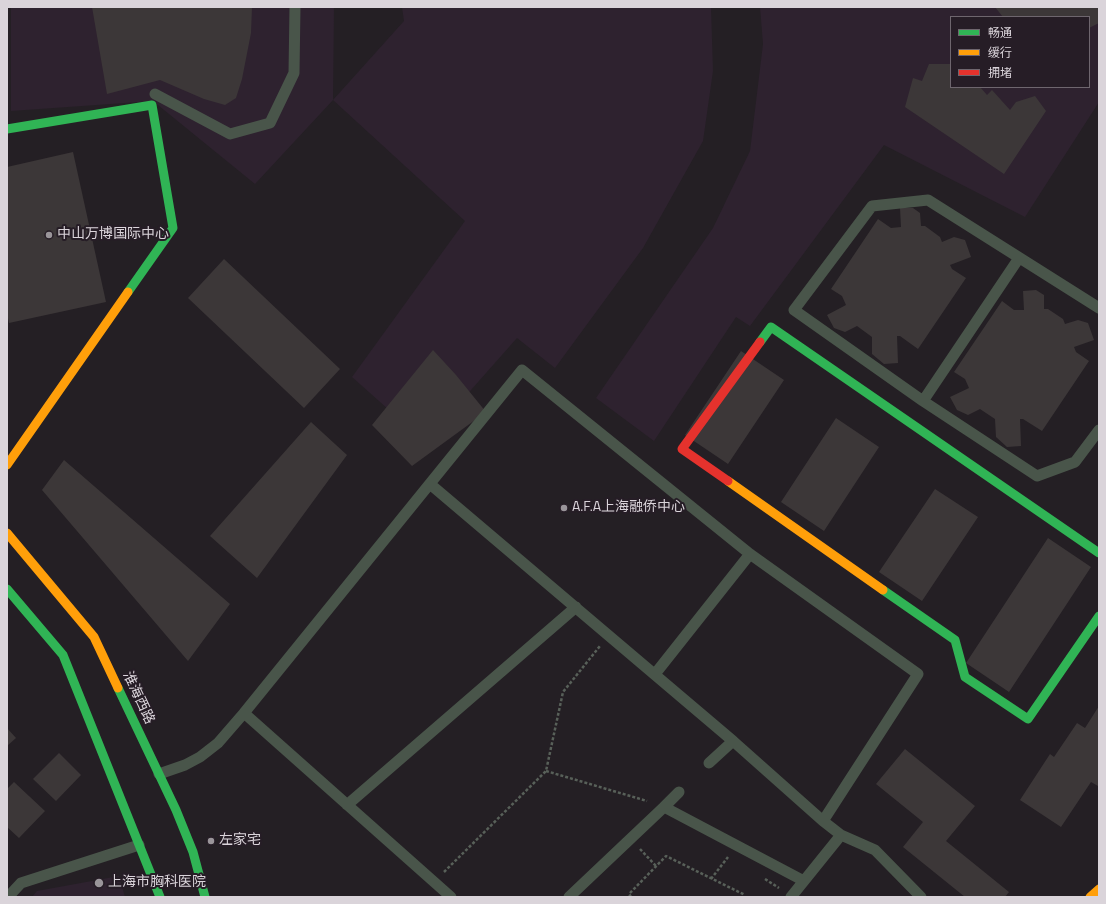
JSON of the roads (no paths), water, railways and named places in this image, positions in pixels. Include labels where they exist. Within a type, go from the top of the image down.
[{"type":"street","points":[[7,129],[152,105],[173,228],[7,466]]},
{"type":"street","points":[[1099,554],[771,327],[682,449],[955,640],[964,677],[1028,719],[1099,616]]},
{"type":"street","name":"淮海西路","points":[[7,533],[94,637],[176,810],[193,852],[205,897]]},
{"type":"street","points":[[7,589],[63,655],[160,897]]},
{"type":"street","points":[[1090,897],[1099,889]]},
{"type":"lane","points":[[155,94],[230,134],[270,123],[294,73],[295,7]]},
{"type":"lane","points":[[1099,308],[928,200],[872,206],[794,310],[923,402],[1037,476],[1075,462],[1099,430]]},
{"type":"lane","points":[[923,402],[1019,258]]},
{"type":"lane","points":[[159,774],[185,766],[218,743],[244,713],[522,370],[750,554],[918,674],[823,821]]},
{"type":"lane","points":[[430,484],[609,635],[823,821],[841,835],[875,850],[921,897]]},
{"type":"lane","points":[[654,674],[750,554]]},
{"type":"lane","points":[[347,804],[576,607]]},
{"type":"lane","points":[[244,713],[451,897]]},
{"type":"lane","points":[[709,762],[732,741]]},
{"type":"lane","points":[[569,897],[679,792]]},
{"type":"lane","points":[[664,807],[804,881]]},
{"type":"lane","points":[[791,897],[841,835]]},
{"type":"lane","points":[[8,897],[21,884],[139,845]]},
{"type":"place","name":"中山万博国际中心","points":[[49,235]]},
{"type":"place","name":"A.F.A上海融侨中心","points":[[564,508]]},
{"type":"place","name":"左家宅","points":[[211,841]]},
{"type":"place","name":"上海市胸科医院","points":[[99,883]]}]
